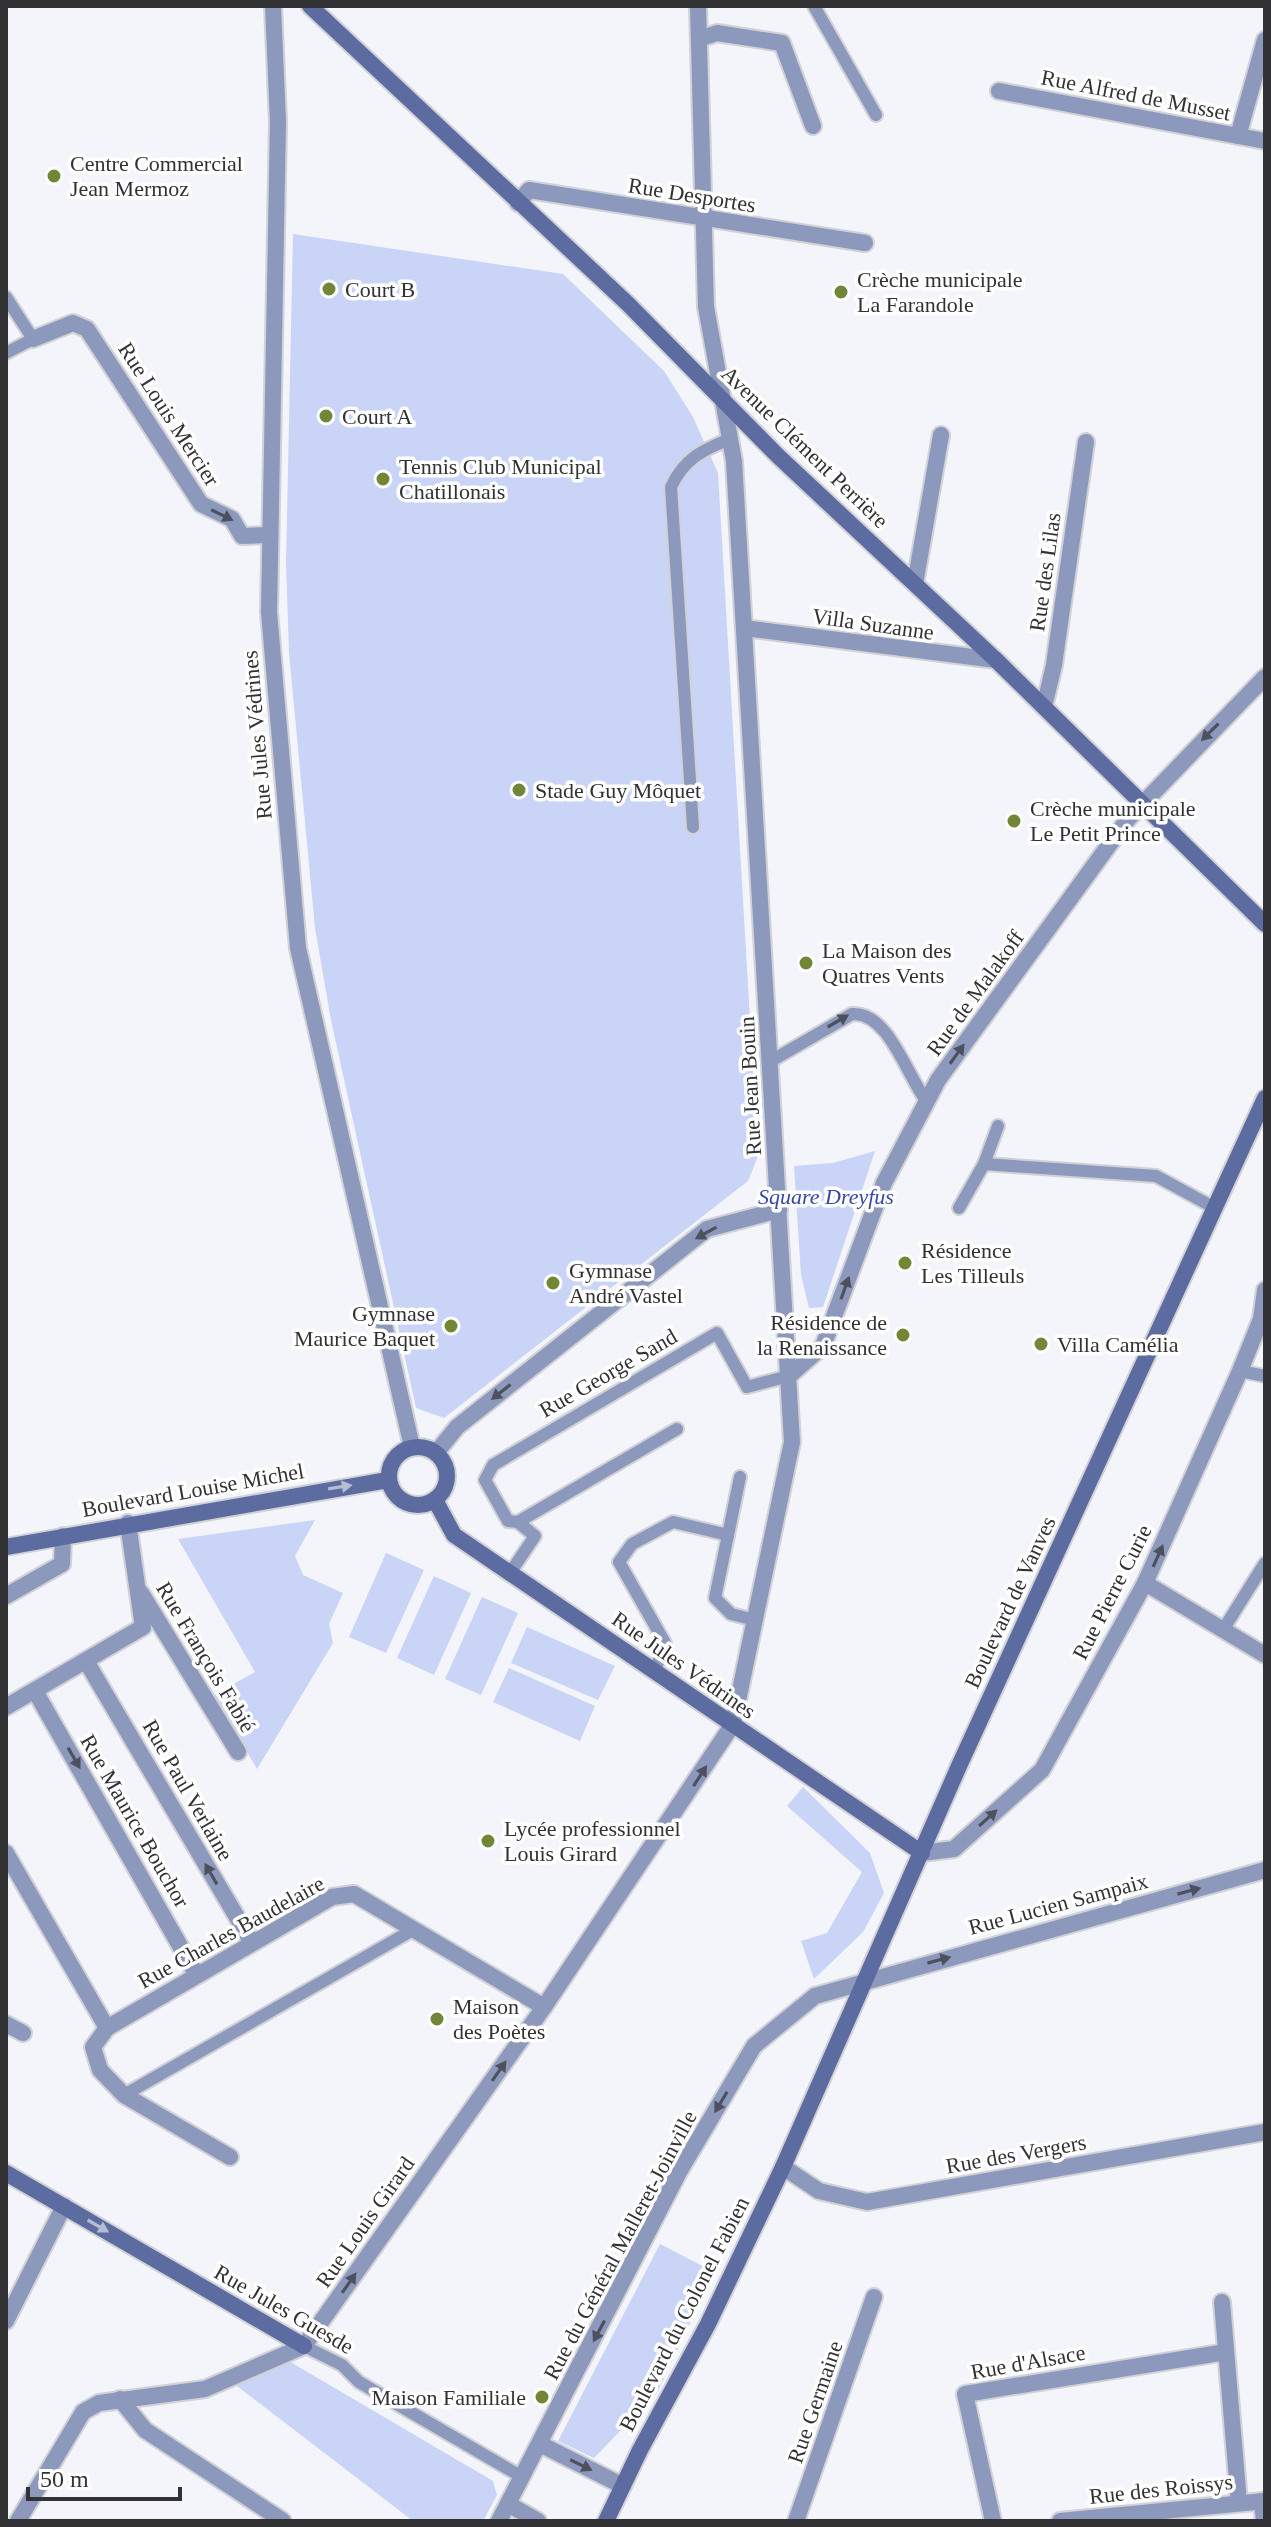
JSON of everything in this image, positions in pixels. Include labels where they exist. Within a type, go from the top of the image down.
[{"type":"street","name":"Rue Jules Védrines","points":[[273,6],[278,122],[269,612],[298,948],[412,1447]]},
{"type":"street","name":"Avenue Clément Perrière","points":[[310,6],[628,304],[723,400],[996,660],[1140,805],[1265,924]]},
{"type":"street","name":"Rue Jean Bouin","points":[[667,1827],[733,1724],[792,1442],[734,461],[706,307],[698,6]]},
{"type":"street","points":[[699,39],[717,33],[782,43],[813,126]]},
{"type":"street","points":[[1238,136],[1265,40]]},
{"type":"street","name":"Rue Alfred de Musset","points":[[999,91],[1265,141]]},
{"type":"street","name":"Rue Desportes","points":[[518,203],[529,190],[865,243]]},
{"type":"street","name":"Rue Louis Mercier","points":[[33,339],[73,323],[87,329],[201,504],[232,519],[242,536],[269,535]]},
{"type":"street","points":[[915,584],[941,435]]},
{"type":"street","name":"Rue des Lilas","points":[[1044,707],[1054,665],[1086,442]]},
{"type":"street","name":"Villa Suzanne","points":[[744,628],[996,660]]},
{"type":"street","name":"Rue de Malakoff","points":[[789,1376],[823,1346],[884,1183],[938,1080],[1140,805],[1265,677]]},
{"type":"street","name":"Boulevard de Vanves","points":[[800,2126],[863,1980],[1265,1098]]},
{"type":"street","points":[[436,1453],[457,1427],[707,1229],[779,1210]]},
{"type":"street","name":"Rue Pierre Curie","points":[[922,1853],[954,1849],[1042,1770],[1145,1583],[1263,1319],[1265,1290]]},
{"type":"street","points":[[412,1447],[436,1453],[447,1476],[445,1486],[435,1500],[423,1505],[408,1504],[392,1491],[388,1480],[394,1457],[412,1447]]},
{"type":"street","name":"Boulevard Louise Michel","points":[[6,1547],[128,1523],[388,1480]]},
{"type":"street","name":"Rue Jules Védrines","points":[[435,1500],[454,1535],[922,1853]]},
{"type":"street","points":[[6,1707],[143,1627],[128,1523]]},
{"type":"street","points":[[6,1596],[62,1564],[63,1536]]},
{"type":"street","points":[[1145,1583],[1265,1655]]},
{"type":"street","name":"Rue François Fabié","points":[[136,1584],[238,1752]]},
{"type":"street","name":"Rue Paul Verlaine","points":[[86,1661],[251,1941]]},
{"type":"street","name":"Rue Maurice Bouchor","points":[[35,1691],[196,1974]]},
{"type":"street","name":"Rue Louis Girard","points":[[304,2346],[667,1827]]},
{"type":"street","points":[[6,1853],[107,2028],[93,2047],[100,2070],[124,2095],[230,2157]]},
{"type":"street","name":"Rue Lucien Sampaix","points":[[763,2037],[815,1996],[863,1980],[1265,1870]]},
{"type":"street","name":"Rue Charles Baudelaire","points":[[107,2028],[251,1941],[332,1897],[354,1894],[411,1931],[544,2007]]},
{"type":"street","points":[[6,2024],[23,2033]]},
{"type":"street","name":"Rue du Général Malleret-Joinville","points":[[522,2477],[679,2172],[763,2037]]},
{"type":"street","name":"Boulevard du Colonel Fabien","points":[[606,2521],[708,2324],[800,2126]]},
{"type":"street","name":"Rue des Vergers","points":[[783,2167],[819,2191],[867,2202],[1265,2132]]},
{"type":"street","name":"Rue Jules Guesde","points":[[6,2173],[304,2346]]},
{"type":"street","points":[[6,2321],[64,2206]]},
{"type":"street","name":"Rue Germaine","points":[[796,2521],[874,2297]]},
{"type":"street","points":[[1222,2302],[1239,2503]]},
{"type":"street","points":[[18,2521],[83,2412],[99,2403],[120,2399],[205,2389],[304,2346]]},
{"type":"street","name":"Rue d'Alsace","points":[[993,2521],[965,2394],[1226,2352]]},
{"type":"street","points":[[120,2399],[145,2430],[283,2521]]},
{"type":"street","points":[[540,2444],[623,2486]]},
{"type":"street","points":[[499,2521],[522,2477]]},
{"type":"street","points":[[1264,2501],[1264,2521]]},
{"type":"street","name":"Rue des Roissys","points":[[1060,2521],[1264,2501]]},
{"type":"street","points":[[508,2504],[538,2521]]},
{"type":"lane","points":[[814,6],[876,115]]},
{"type":"lane","points":[[6,297],[33,339],[6,353]]},
{"type":"lane","points":[[693,827],[671,487],[680,468],[694,455],[730,439]]},
{"type":"lane","points":[[771,1061],[840,1020],[862,1013],[877,1020],[927,1102]]},
{"type":"lane","points":[[959,1208],[984,1164],[998,1126]]},
{"type":"lane","points":[[984,1164],[1156,1176],[1213,1207]]},
{"type":"lane","name":"Rue George Sand","points":[[510,1573],[535,1536],[518,1522],[508,1521],[485,1480],[493,1465],[717,1333],[747,1387],[789,1376]]},
{"type":"lane","points":[[1240,1371],[1265,1376]]},
{"type":"lane","points":[[518,1522],[677,1429]]},
{"type":"lane","points":[[740,1477],[715,1598],[731,1614],[755,1620]]},
{"type":"lane","points":[[655,1671],[665,1643],[619,1562],[632,1544],[673,1522],[728,1535]]},
{"type":"lane","points":[[1223,1630],[1265,1563]]},
{"type":"lane","points":[[124,2095],[411,1931]]},
{"type":"lane","name":"Rue Jules Guesde","points":[[304,2346],[342,2365],[359,2382],[522,2477]]},
{"type":"green space","name":"Stade Guy Môquet","points":[[293,234],[563,274],[664,371],[693,417],[718,473],[758,1156],[748,1181],[444,1418],[416,1408],[331,1020],[315,928],[289,653],[286,563]]},
{"type":"green space","name":"Square Dreyfus","points":[[875,1151],[823,1307],[809,1308],[801,1275],[794,1166],[833,1163]]},
{"type":"green space","points":[[315,1520],[295,1556],[303,1575],[343,1593],[329,1624],[333,1643],[257,1769],[214,1695],[255,1672],[178,1539]]},
{"type":"green space","points":[[386,1553],[424,1570],[386,1653],[349,1637]]},
{"type":"green space","points":[[434,1576],[471,1593],[434,1675],[397,1658]]},
{"type":"green space","points":[[482,1597],[518,1613],[481,1695],[445,1679]]},
{"type":"green space","points":[[527,1627],[615,1666],[598,1700],[511,1663]]},
{"type":"green space","points":[[509,1668],[595,1706],[580,1741],[493,1702]]},
{"type":"green space","points":[[803,1787],[870,1853],[884,1893],[863,1932],[814,1979],[801,1941],[827,1933],[862,1872],[787,1806]]},
{"type":"green space","points":[[660,2244],[714,2272],[657,2393],[594,2458],[558,2441]]},
{"type":"green space","points":[[287,2360],[493,2481],[497,2495],[483,2521],[413,2521],[237,2386]]},
{"type":"place","name":"Centre Commercial Jean Mermoz","points":[[54,176]]},
{"type":"place","name":"Court B","points":[[329,289]]},
{"type":"place","name":"Crèche municipale La Farandole","points":[[841,292]]},
{"type":"place","name":"Court A","points":[[326,416]]},
{"type":"place","name":"Tennis Club Municipal Chatillonais","points":[[383,479]]},
{"type":"place","name":"Stade Guy Môquet","points":[[519,790]]},
{"type":"place","name":"Crèche municipale Le Petit Prince","points":[[1014,821]]},
{"type":"place","name":"La Maison des Quatres Vents","points":[[806,963]]},
{"type":"place","name":"Résidence Les Tilleuls","points":[[905,1263]]},
{"type":"place","name":"Gymnase André Vastel","points":[[553,1283]]},
{"type":"place","name":"Gymnase Maurice Baquet","points":[[451,1326]]},
{"type":"place","name":"Résidence de la Renaissance","points":[[903,1335]]},
{"type":"place","name":"Villa Camélia","points":[[1041,1344]]},
{"type":"place","name":"Lycée professionnel Louis Girard","points":[[488,1841]]},
{"type":"place","name":"Maison des Poètes","points":[[437,2019]]},
{"type":"place","name":"Maison Familiale","points":[[542,2397]]}]
